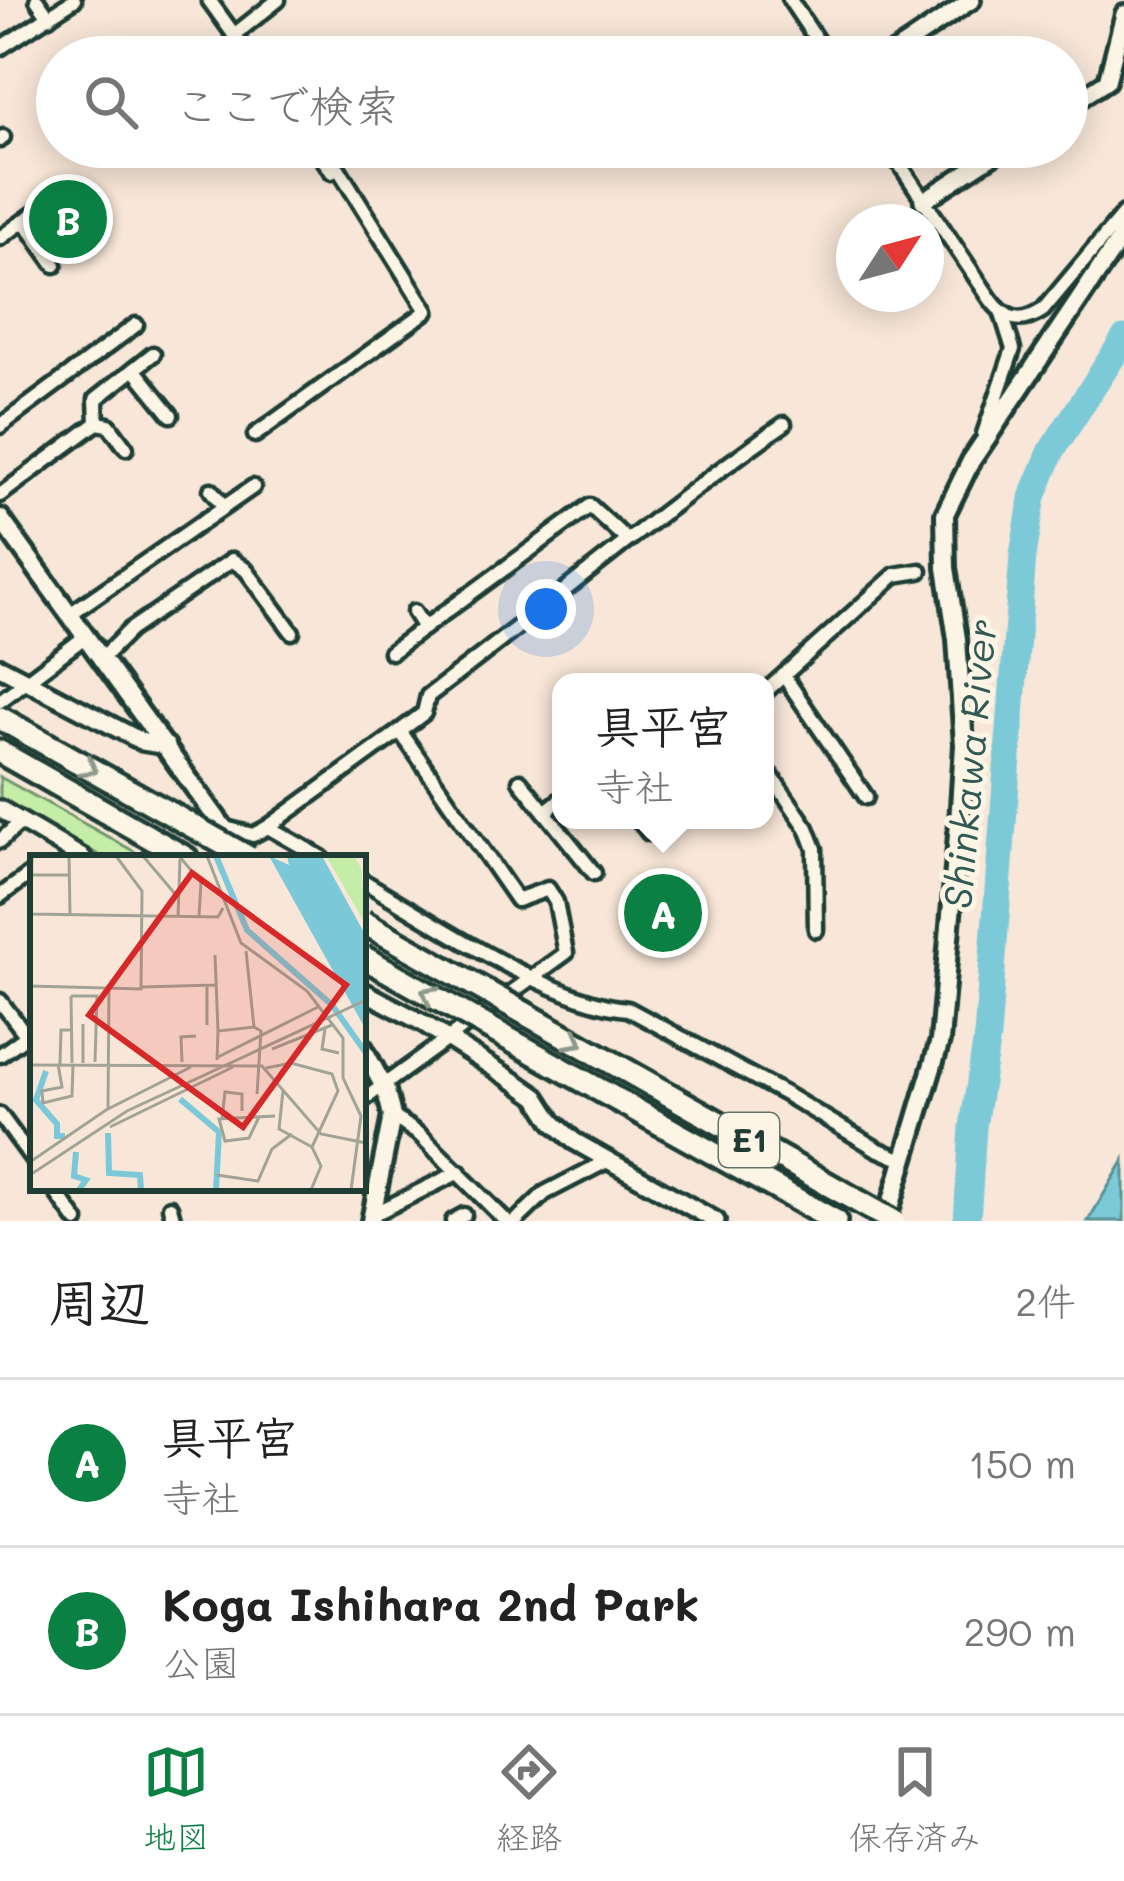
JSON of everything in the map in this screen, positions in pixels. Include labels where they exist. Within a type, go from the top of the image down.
[{"type":"highway","points":[[0,718],[242,855]]},
{"type":"highway","points":[[0,752],[181,855]]},
{"type":"highway","name":"E1","points":[[366,924],[885,1218]]},
{"type":"highway","name":"E1","points":[[366,959],[835,1221]]},
{"type":"main road","points":[[885,1218],[940,1041],[964,745],[945,514],[982,447],[1124,233]]},
{"type":"main road","points":[[0,518],[245,855]]},
{"type":"main road","points":[[366,1054],[384,1087],[392,1116],[368,1218]]},
{"type":"street","points":[[37,0],[49,17]]},
{"type":"street","points":[[0,48],[74,0]]},
{"type":"street","points":[[208,0],[234,34],[278,0]]},
{"type":"street","points":[[790,0],[814,36]]},
{"type":"street","points":[[941,20],[946,0]]},
{"type":"street","points":[[918,36],[972,0]]},
{"type":"street","points":[[1088,93],[1107,81],[1124,14]]},
{"type":"street","points":[[255,435],[427,310],[333,168]]},
{"type":"street","points":[[901,168],[1002,314],[1013,349],[982,447]]},
{"type":"street","points":[[923,202],[974,168]]},
{"type":"street","points":[[0,238],[56,198]]},
{"type":"street","points":[[1002,314],[1019,320],[1043,310],[1124,213]]},
{"type":"street","points":[[24,221],[55,265]]},
{"type":"street","points":[[0,426],[136,325]]},
{"type":"street","points":[[97,423],[96,399],[153,354]]},
{"type":"street","points":[[134,369],[171,415]]},
{"type":"street","points":[[0,495],[97,423],[109,425],[126,448]]},
{"type":"street","points":[[224,828],[254,835],[268,827],[424,713],[428,696],[557,599],[626,539],[784,424]]},
{"type":"street","points":[[70,614],[253,487]]},
{"type":"street","points":[[212,490],[224,507]]},
{"type":"street","points":[[391,652],[590,506],[626,539]]},
{"type":"street","points":[[102,658],[130,630],[232,560],[247,570],[292,632]]},
{"type":"street","points":[[774,684],[895,575],[920,572]]},
{"type":"street","points":[[414,612],[424,628]]},
{"type":"street","points":[[0,701],[86,636]]},
{"type":"street","points":[[0,667],[143,742],[166,746]]},
{"type":"street","points":[[784,676],[866,797]]},
{"type":"street","points":[[366,1098],[566,952],[556,902],[548,889],[518,901],[400,730]]},
{"type":"street","points":[[774,780],[807,828],[815,849],[816,930]]},
{"type":"street","points":[[520,781],[552,821]]},
{"type":"street","points":[[545,812],[552,806]]},
{"type":"street","points":[[0,809],[59,853]]},
{"type":"street","points":[[0,842],[21,822]]},
{"type":"street","points":[[268,827],[317,855]]},
{"type":"street","points":[[558,829],[594,874]]},
{"type":"street","points":[[646,829],[649,833]]},
{"type":"street","points":[[0,896],[30,874]]},
{"type":"street","points":[[366,883],[533,977],[600,1007],[628,1009],[903,1160]]},
{"type":"street","points":[[366,993],[537,1097],[574,1141],[716,1221]]},
{"type":"street","points":[[0,1001],[30,1034],[0,1055]]},
{"type":"street","points":[[0,1115],[30,1156]]},
{"type":"street","points":[[392,1116],[420,1135],[506,1221]]},
{"type":"street","points":[[516,1221],[545,1193],[607,1160]]},
{"type":"street","points":[[368,1218],[458,1172]]},
{"type":"street","points":[[55,1191],[77,1221]]},
{"type":"green space","points":[[0,777],[141,855],[99,855],[0,798]]},
{"type":"water","points":[[1124,1160],[1124,1221],[1088,1221]]},
{"type":"waterway","name":"Shinkawa River","points":[[967,1221],[973,1127],[987,1037],[1023,555],[1033,496],[1052,450],[1124,339]]},
{"type":"place","name":"Koga Ishihara 2nd Park","points":[[68,219]]},
{"type":"place","name":"具平宮","points":[[663,913]]}]
